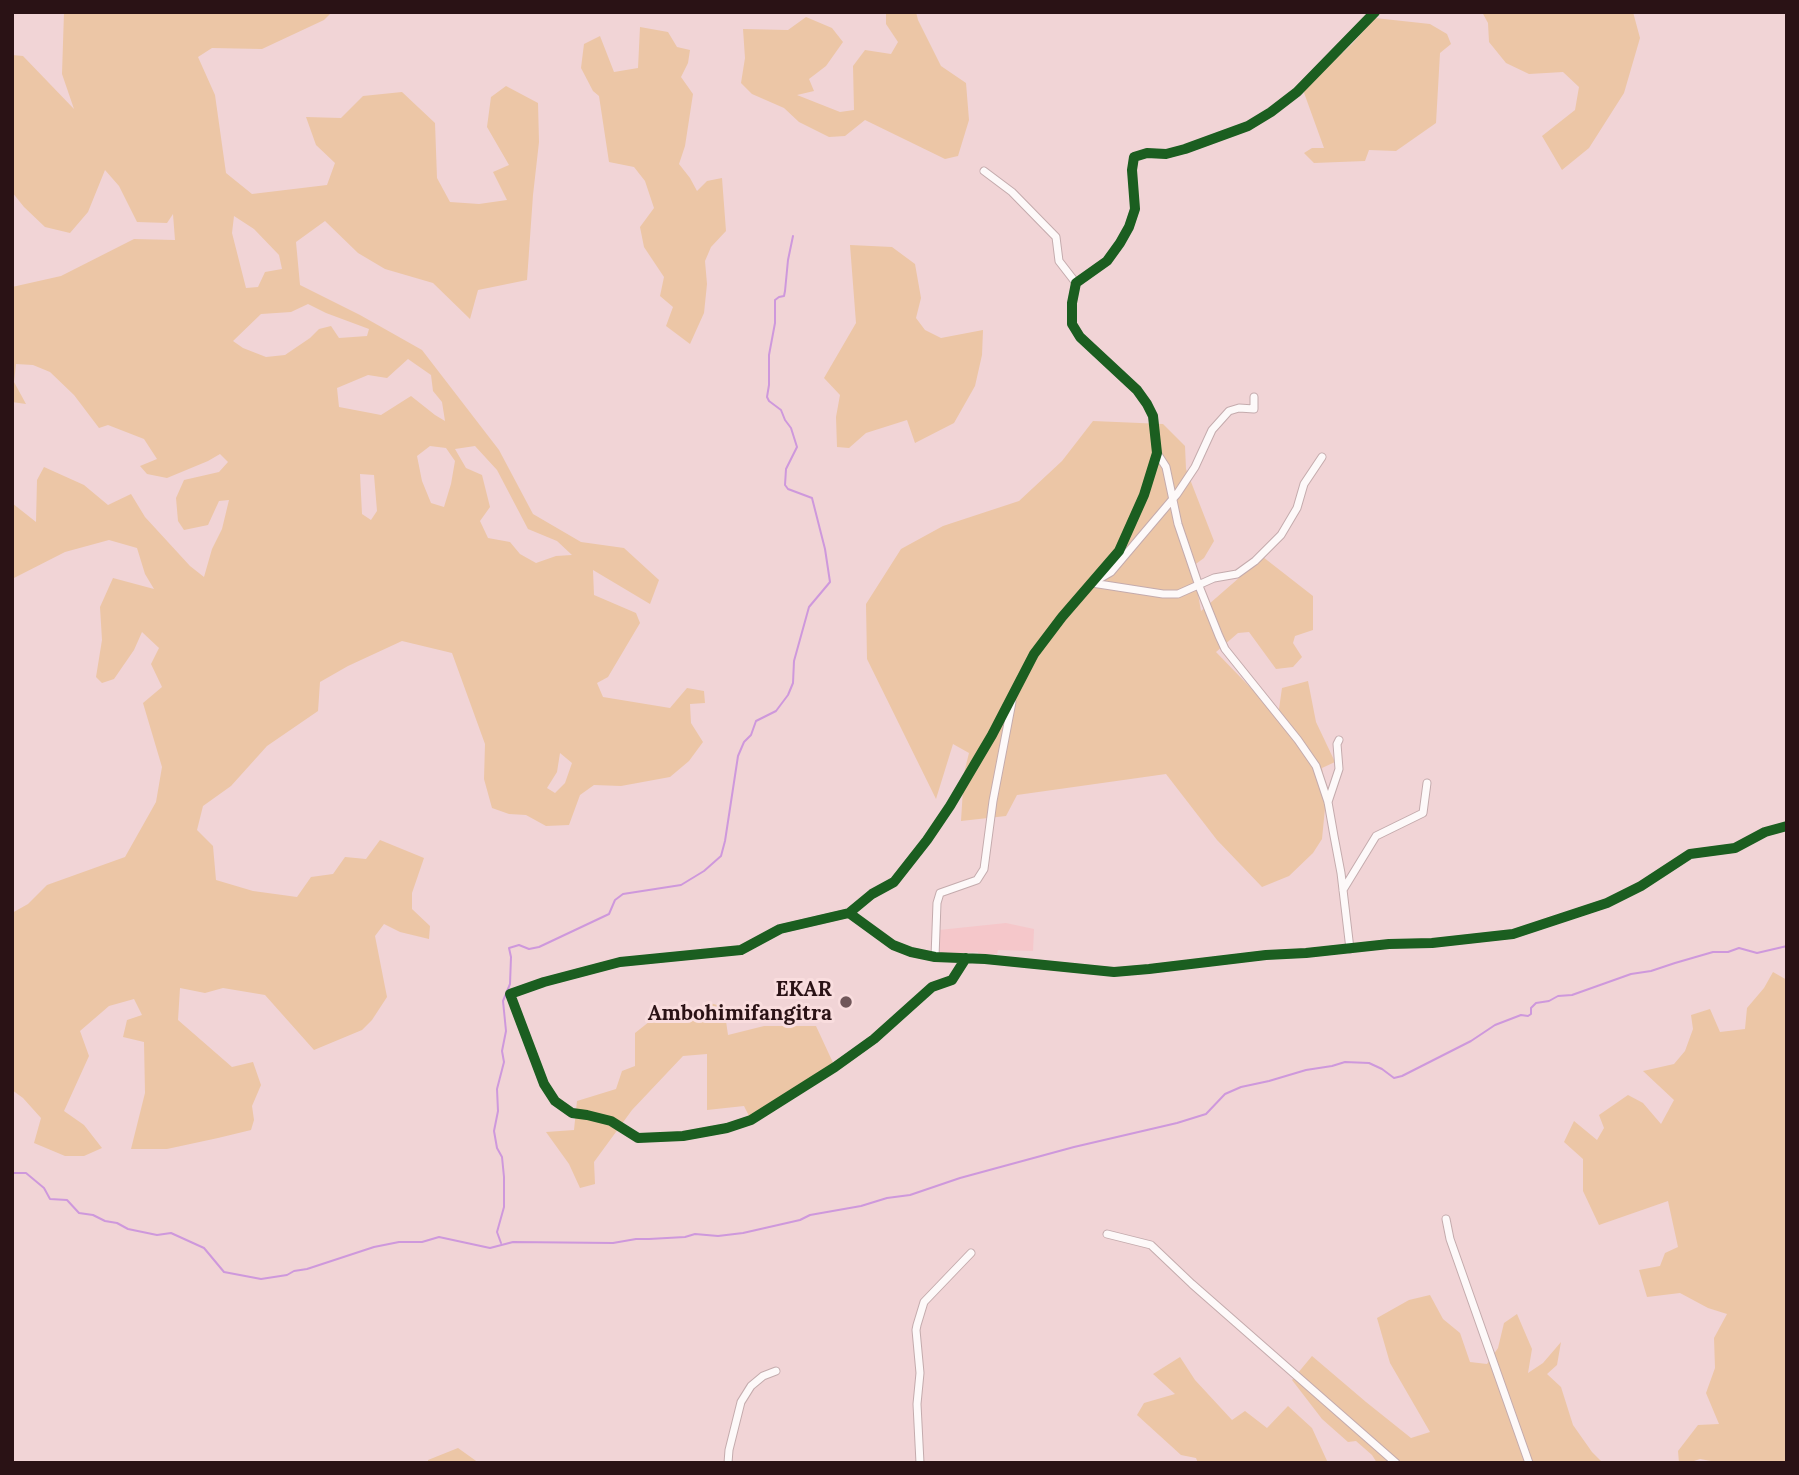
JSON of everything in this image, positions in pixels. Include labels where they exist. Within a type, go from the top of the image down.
[{"type":"street","points":[[966,958],[952,980],[932,987],[874,1039],[751,1120],[727,1128],[683,1136],[638,1138],[611,1121],[572,1113],[555,1101],[544,1084],[510,994],[620,962],[741,950],[780,929],[849,913],[872,894],[894,882],[927,840],[959,791],[1034,654],[1118,551],[1144,495],[1157,453],[1153,416],[1137,390],[1080,337],[1072,324],[1076,283],[1107,261],[1129,228],[1135,209],[1132,170],[1134,157],[1185,149],[1259,119],[1297,92],[1375,12]]},
{"type":"street","points":[[984,172],[1012,192],[1056,237],[1059,261],[1076,283]]},
{"type":"street","points":[[1092,583],[1111,572],[1172,500],[1195,467],[1212,430],[1229,411],[1239,408],[1254,409],[1254,397]]},
{"type":"street","points":[[1157,453],[1166,467],[1178,524],[1199,586],[1225,649],[1316,766],[1328,802],[1341,873],[1350,950]]},
{"type":"street","points":[[1092,583],[1178,594],[1214,578],[1237,575],[1281,535],[1297,508],[1304,484],[1322,457]]},
{"type":"street","points":[[935,957],[937,903],[940,893],[977,880],[984,869],[993,801],[1013,694]]},
{"type":"street","points":[[1328,802],[1339,769],[1339,740]]},
{"type":"street","points":[[1343,890],[1376,836],[1423,813],[1427,783]]},
{"type":"street","points":[[849,913],[893,945],[911,953],[1114,972],[1266,955],[1350,950],[1389,944],[1432,943],[1513,934],[1607,903],[1641,886],[1690,854],[1735,848],[1765,832],[1787,826]]},
{"type":"street","points":[[1446,1219],[1450,1240],[1529,1463]]},
{"type":"street","points":[[1107,1234],[1151,1245],[1396,1463]]},
{"type":"street","points":[[920,1463],[917,1325],[924,1302],[971,1253]]},
{"type":"street","points":[[728,1463],[741,1402],[751,1386],[763,1376],[776,1371]]},
{"type":"shaded area","points":[[64,12],[332,12],[324,20],[262,49],[212,48],[198,57],[215,95],[226,173],[252,194],[327,185],[335,163],[316,145],[306,117],[341,118],[363,96],[402,92],[435,123],[437,178],[450,202],[479,204],[507,200],[493,172],[509,165],[487,127],[491,97],[506,86],[538,103],[539,142],[527,280],[478,290],[470,319],[433,283],[385,269],[358,253],[325,221],[296,242],[300,285],[422,350],[499,450],[533,514],[581,542],[624,548],[659,580],[650,604],[593,570],[594,595],[636,613],[640,623],[608,677],[597,683],[603,697],[670,708],[687,688],[704,691],[705,703],[690,704],[691,723],[703,742],[689,761],[670,777],[621,786],[594,785],[580,795],[569,825],[546,826],[526,815],[509,814],[492,808],[484,779],[485,744],[452,653],[402,641],[320,682],[318,711],[267,746],[231,786],[203,806],[197,830],[213,846],[216,880],[253,891],[297,897],[311,877],[333,874],[345,857],[366,859],[380,840],[424,858],[412,893],[412,909],[430,926],[429,939],[400,932],[384,924],[375,936],[387,997],[362,1030],[314,1050],[265,995],[223,988],[205,993],[180,988],[178,1020],[232,1067],[253,1062],[261,1085],[252,1106],[254,1120],[251,1130],[167,1149],[131,1149],[145,1093],[144,1042],[123,1037],[127,1020],[142,1015],[134,999],[109,1006],[80,1031],[89,1056],[64,1111],[84,1125],[102,1148],[84,1156],[65,1156],[34,1143],[41,1118],[12,1090],[12,913],[28,904],[47,885],[125,857],[156,802],[162,767],[143,703],[162,687],[151,664],[159,648],[142,632],[134,650],[114,679],[102,683],[96,677],[102,640],[100,607],[113,578],[154,589],[145,574],[137,548],[109,540],[65,552],[12,579],[12,503],[36,522],[37,480],[44,467],[84,485],[108,505],[131,494],[145,517],[190,566],[204,577],[212,549],[222,529],[229,500],[219,501],[208,525],[184,530],[178,521],[176,498],[184,480],[219,472],[228,462],[220,454],[167,478],[147,474],[140,466],[157,459],[144,439],[108,425],[99,428],[74,395],[50,372],[33,365],[16,364],[14,382],[26,404],[12,402],[12,287],[61,276],[134,239],[175,240],[173,214],[167,223],[137,222],[119,186],[105,170],[88,212],[70,233],[45,227],[12,192],[12,55],[23,56],[74,109],[62,74]],"holes":[[[234,216],[254,229],[279,255],[282,269],[265,272],[258,287],[246,288],[232,233]],[[308,304],[369,329],[367,336],[339,338],[331,326],[319,329],[285,355],[266,357],[233,341],[261,314],[291,312]],[[408,359],[431,375],[433,391],[442,402],[445,421],[411,396],[381,415],[339,407],[337,388],[368,375],[387,378]],[[430,446],[446,448],[455,461],[444,507],[431,503],[422,481],[417,456]],[[475,446],[497,470],[528,529],[557,541],[572,555],[556,556],[536,563],[520,554],[510,542],[488,538],[480,521],[490,507],[482,475],[466,468],[455,449]],[[360,474],[374,475],[377,511],[371,520],[362,514]],[[560,753],[572,763],[565,783],[555,793],[547,788],[557,772]]]},
{"type":"shaded area","points":[[886,12],[916,12],[941,66],[966,83],[969,120],[958,156],[945,159],[865,120],[845,136],[829,137],[799,122],[784,108],[752,94],[741,83],[745,58],[743,29],[788,30],[806,17],[832,28],[843,42],[826,66],[809,79],[814,91],[797,95],[840,112],[854,110],[853,66],[865,50],[891,54],[898,42],[886,24]]},
{"type":"shaded area","points":[[1482,12],[1633,12],[1640,38],[1624,93],[1589,148],[1562,170],[1542,136],[1575,110],[1579,87],[1563,72],[1529,74],[1506,63],[1489,42],[1488,23]]},
{"type":"shaded area","points":[[1375,18],[1430,24],[1447,34],[1451,44],[1440,53],[1436,123],[1396,151],[1369,150],[1365,161],[1314,163],[1304,153],[1312,148],[1324,148],[1303,90],[1352,44]]},
{"type":"shaded area","points":[[640,27],[668,32],[677,47],[690,50],[688,63],[681,77],[693,94],[685,146],[679,164],[697,191],[707,181],[722,178],[726,231],[711,247],[705,261],[707,284],[704,313],[690,344],[666,326],[673,307],[660,296],[664,277],[644,247],[640,227],[654,208],[645,181],[634,167],[609,162],[599,96],[593,91],[581,68],[584,44],[600,36],[614,72],[638,68]]},
{"type":"shaded area","points":[[850,245],[892,247],[915,264],[921,298],[916,318],[925,330],[941,338],[983,330],[982,355],[975,386],[954,423],[915,443],[907,420],[866,433],[849,448],[837,447],[836,417],[840,395],[824,378],[856,323]]},
{"type":"shaded area","points":[[1093,421],[1163,424],[1185,446],[1186,469],[1214,541],[1204,558],[1193,566],[1201,611],[1263,557],[1313,596],[1313,630],[1295,636],[1293,643],[1302,657],[1293,667],[1276,669],[1249,632],[1238,633],[1216,652],[1278,716],[1282,688],[1308,681],[1316,722],[1335,762],[1322,768],[1326,798],[1322,839],[1313,853],[1289,876],[1262,887],[1217,840],[1166,774],[1017,795],[1006,816],[961,821],[964,773],[969,753],[953,744],[936,799],[867,659],[866,604],[901,549],[943,526],[1019,501],[1062,461]]},
{"type":"shaded area","points":[[1006,923],[1034,929],[1033,951],[998,950],[997,954],[979,955],[978,952],[939,952],[939,930]]},
{"type":"shaded area","points":[[1773,972],[1787,980],[1787,1463],[1722,1463],[1700,1459],[1679,1463],[1678,1451],[1698,1425],[1719,1424],[1706,1393],[1715,1368],[1714,1338],[1727,1314],[1708,1308],[1680,1293],[1647,1297],[1639,1270],[1660,1266],[1665,1253],[1678,1247],[1668,1201],[1599,1225],[1583,1191],[1583,1159],[1564,1142],[1574,1121],[1597,1140],[1604,1128],[1599,1115],[1628,1095],[1643,1103],[1661,1124],[1674,1100],[1643,1071],[1674,1064],[1685,1051],[1693,1029],[1691,1015],[1710,1009],[1720,1032],[1745,1029],[1747,1008]]},
{"type":"shaded area","points":[[710,1003],[724,1007],[728,1035],[764,1026],[816,1026],[835,1067],[751,1120],[744,1106],[707,1110],[707,1054],[683,1056],[632,1110],[594,1162],[595,1184],[580,1188],[569,1164],[546,1132],[574,1130],[577,1101],[616,1089],[622,1071],[635,1066],[635,1033],[664,1010],[696,1015]]},
{"type":"shaded area","points":[[1430,1295],[1443,1319],[1460,1333],[1470,1362],[1487,1364],[1498,1348],[1504,1323],[1517,1314],[1532,1349],[1528,1373],[1543,1363],[1561,1342],[1557,1365],[1547,1374],[1561,1387],[1573,1425],[1603,1463],[1377,1463],[1356,1441],[1348,1442],[1322,1419],[1292,1380],[1312,1356],[1411,1438],[1430,1432],[1390,1363],[1377,1318],[1409,1300]]},
{"type":"shaded area","points":[[1180,1357],[1195,1380],[1232,1420],[1245,1411],[1267,1428],[1288,1406],[1312,1428],[1328,1463],[1198,1463],[1196,1458],[1181,1455],[1137,1415],[1144,1403],[1175,1394],[1153,1374]]},
{"type":"shaded area","points":[[458,1448],[479,1463],[428,1463],[428,1460]]},
{"type":"waterway","points":[[501,1243],[497,1232],[504,1207],[504,1177],[502,1157],[497,1148],[494,1131],[498,1111],[497,1089],[504,1062],[502,1051],[506,1031],[503,1001],[510,984],[509,948],[519,945],[529,949],[539,947],[609,914],[615,900],[623,894],[681,885],[704,871],[721,856],[738,756],[756,721],[776,711],[788,695],[809,607],[830,582],[812,498],[788,489],[785,485],[786,469],[797,447],[791,428],[781,410],[767,397],[775,300],[784,296],[793,236]]},
{"type":"waterway","points":[[12,1173],[26,1173],[44,1188],[50,1199],[67,1200],[79,1213],[93,1215],[128,1229],[157,1235],[171,1233],[204,1248],[224,1272],[261,1279],[287,1275],[374,1247],[399,1242],[422,1242],[439,1237],[490,1248],[513,1242],[613,1243],[695,1234],[718,1236],[743,1233],[800,1220],[810,1215],[910,1195],[960,1178],[1074,1147],[1177,1123],[1206,1114],[1225,1094],[1241,1087],[1306,1070],[1345,1062],[1369,1063],[1394,1078],[1402,1076],[1471,1041],[1495,1025],[1521,1015],[1528,1016],[1536,1003],[1572,995],[1631,974],[1651,971],[1713,952],[1728,952],[1739,948],[1757,953],[1787,946]]},
{"type":"cycle path","points":[[1375,12],[1297,92],[1248,126],[1185,149],[1134,157],[1132,170],[1135,209],[1129,227],[1107,261],[1076,283],[1072,324],[1080,337],[1137,390],[1153,416],[1157,453],[1144,495],[1119,551],[1034,654],[992,735],[927,840],[894,882],[872,894],[849,913],[893,945],[911,952],[935,957],[985,959],[1114,972],[1266,955],[1389,944],[1432,943],[1513,934],[1607,903],[1641,886],[1690,854],[1735,848],[1765,832],[1787,826]]},
{"type":"cycle path","points":[[849,913],[780,929],[741,950],[620,962],[510,994],[544,1084],[555,1101],[572,1113],[611,1121],[638,1138],[683,1136],[727,1128],[751,1120],[835,1067],[874,1039],[932,987],[952,980],[966,958]]},
{"type":"place","name":"EKAR Ambohimifangitra","points":[[846,1002]]}]
